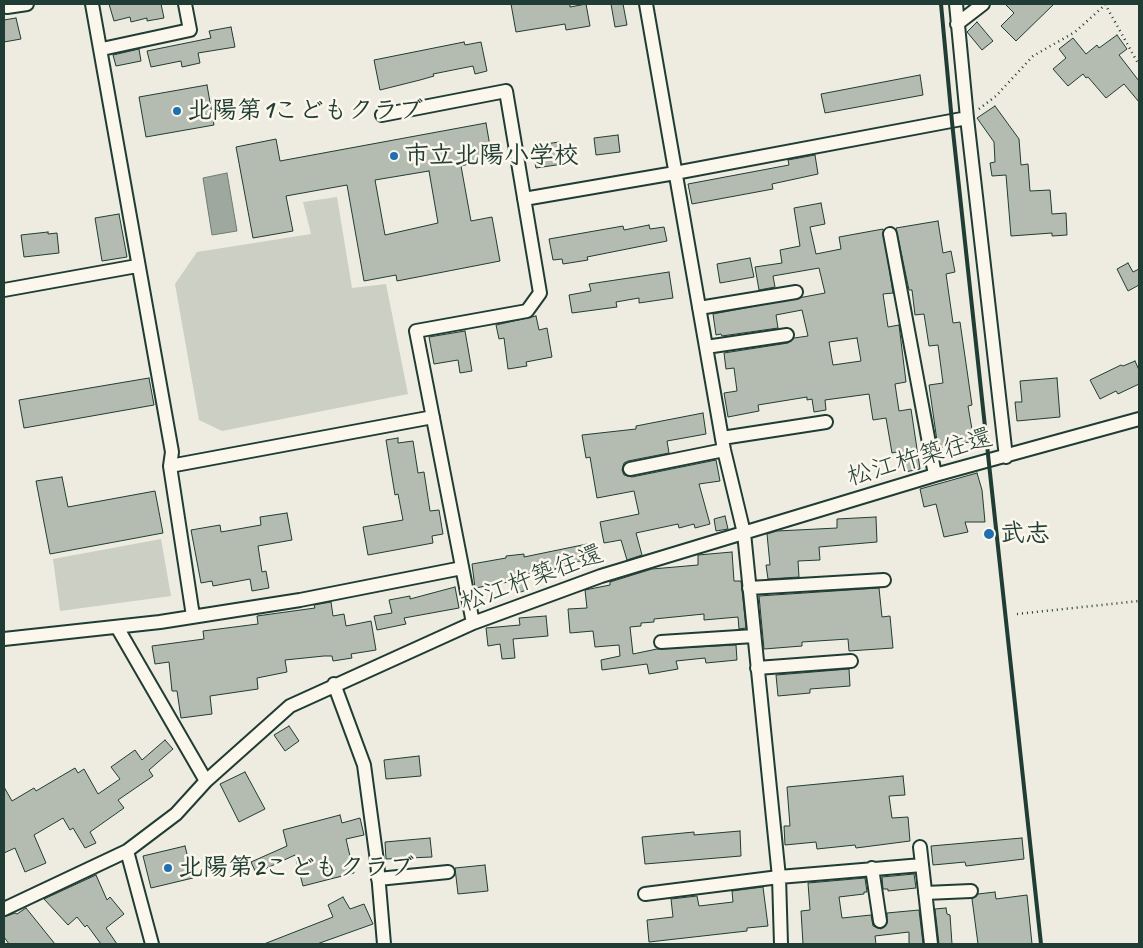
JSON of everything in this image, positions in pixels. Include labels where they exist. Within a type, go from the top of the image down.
[{"type":"street","points":[[7,7],[27,4]]},
{"type":"street","points":[[92,4],[102,49],[137,266],[172,452],[170,466],[193,616]]},
{"type":"street","points":[[102,49],[190,30],[185,4]]},
{"type":"street","points":[[646,4],[723,444],[744,533],[779,877],[781,944]]},
{"type":"street","points":[[956,4],[967,118],[1006,457]]},
{"type":"street","points":[[957,24],[983,4]]},
{"type":"street","points":[[382,115],[506,91],[540,293],[527,311],[416,331],[473,623]]},
{"type":"street","points":[[524,199],[675,173],[967,118]]},
{"type":"street","points":[[890,234],[935,475]]},
{"type":"street","points":[[4,290],[137,266]]},
{"type":"street","points":[[699,308],[796,292]]},
{"type":"street","points":[[706,347],[787,335]]},
{"type":"street","points":[[170,466],[433,418]]},
{"type":"street","name":"松江杵築往還","points":[[4,909],[127,852],[176,814],[206,781],[290,706],[334,684],[473,623],[601,576],[935,475],[1139,419]]},
{"type":"street","points":[[630,469],[723,444],[826,422]]},
{"type":"street","points":[[4,639],[117,627],[300,600],[462,568]]},
{"type":"street","points":[[749,588],[884,580]]},
{"type":"street","points":[[117,627],[206,781]]},
{"type":"street","points":[[662,642],[754,636]]},
{"type":"street","points":[[758,668],[851,661]]},
{"type":"street","points":[[334,684],[364,765],[384,944]]},
{"type":"street","points":[[920,847],[932,944]]},
{"type":"street","points":[[127,852],[152,944]]},
{"type":"street","points":[[645,894],[779,877],[922,865]]},
{"type":"street","points":[[872,868],[880,921]]},
{"type":"street","points":[[378,879],[448,872]]},
{"type":"street","points":[[925,893],[971,891]]},
{"type":"path","points":[[967,118],[996,96],[1033,56],[1075,32],[1106,4],[1139,65]]},
{"type":"path","points":[[1017,614],[1139,601]]},
{"type":"shaded area","points":[[227,173],[237,231],[212,235],[203,178]]},
{"type":"shaded area","points":[[337,197],[352,288],[386,284],[408,394],[222,431],[199,420],[175,284],[197,252],[311,234],[303,202]]},
{"type":"shaded area","points":[[161,539],[171,596],[60,611],[53,559]]},
{"type":"building","points":[[109,4],[161,4],[164,18],[147,21],[147,18],[131,22],[130,17],[114,21]]},
{"type":"building","points":[[511,4],[570,4],[570,7],[586,4],[590,26],[566,30],[565,24],[516,32]]},
{"type":"building","points":[[611,4],[623,4],[627,25],[615,27]]},
{"type":"building","points":[[1005,4],[1054,4],[1016,41],[1001,26],[1014,13]]},
{"type":"building","points":[[16,18],[21,39],[4,42],[4,20]]},
{"type":"building","points":[[977,22],[993,41],[982,50],[967,32]]},
{"type":"building","points":[[231,27],[235,47],[198,53],[200,63],[182,67],[181,61],[151,67],[147,51],[211,38],[209,31]]},
{"type":"building","points":[[1117,35],[1127,49],[1119,55],[1139,81],[1139,102],[1124,84],[1106,98],[1088,77],[1086,78],[1083,74],[1068,86],[1053,69],[1066,58],[1059,49],[1073,38],[1086,54],[1097,45],[1099,48]]},
{"type":"building","points":[[464,42],[465,45],[481,42],[487,71],[475,74],[473,66],[433,74],[434,76],[380,90],[374,60]]},
{"type":"building","points":[[139,49],[141,61],[116,66],[113,55]]},
{"type":"building","points":[[920,75],[923,95],[825,113],[821,94]]},
{"type":"building","name":"北陽第1こどもクラブ","points":[[207,85],[214,125],[146,137],[139,97]]},
{"type":"building","points":[[995,106],[1019,139],[1021,165],[1028,164],[1030,191],[1050,190],[1052,214],[1066,213],[1067,235],[1052,236],[1052,233],[1011,236],[1006,175],[992,176],[990,163],[995,162],[994,142],[977,118]]},
{"type":"building","points":[[486,123],[492,158],[461,166],[471,221],[492,217],[500,261],[397,281],[396,275],[364,281],[347,185],[286,196],[293,231],[253,238],[236,147],[276,139],[280,161]],"holes":[[[429,171],[438,223],[385,235],[375,180]]]},
{"type":"building","points":[[618,135],[620,152],[596,155],[594,138]]},
{"type":"building","points":[[559,142],[563,164],[536,168],[532,146]]},
{"type":"building","points":[[815,155],[818,174],[772,184],[773,189],[692,204],[688,184],[789,165],[788,160]]},
{"type":"building","points":[[821,203],[825,224],[810,227],[816,254],[841,249],[839,237],[883,229],[893,293],[883,294],[888,327],[899,325],[906,382],[895,384],[899,411],[911,409],[920,469],[905,472],[901,451],[892,453],[886,418],[873,420],[869,394],[825,400],[826,410],[814,412],[812,399],[807,400],[807,397],[758,405],[759,411],[728,417],[724,393],[737,391],[734,368],[726,369],[724,353],[788,343],[794,338],[808,336],[802,310],[776,315],[778,328],[722,336],[721,334],[716,335],[713,314],[825,293],[819,268],[773,276],[775,287],[759,290],[755,267],[782,263],[780,250],[800,246],[794,208]],"holes":[[[857,338],[861,361],[833,365],[829,342]]]},
{"type":"building","points":[[119,214],[127,257],[102,261],[95,218]]},
{"type":"building","points":[[938,221],[943,253],[951,251],[955,272],[946,274],[953,323],[960,322],[972,405],[968,406],[974,441],[938,448],[929,385],[943,383],[938,345],[929,346],[924,314],[915,315],[912,290],[909,290],[896,228]]},
{"type":"building","points":[[649,225],[650,229],[664,227],[667,241],[587,257],[588,260],[563,264],[562,259],[553,260],[549,239],[623,226],[624,230]]},
{"type":"building","points":[[48,232],[48,234],[57,233],[59,253],[24,257],[21,235]]},
{"type":"building","points":[[750,258],[754,277],[720,283],[717,264]]},
{"type":"building","points":[[1128,263],[1133,272],[1139,269],[1139,285],[1128,291],[1117,269]]},
{"type":"building","points":[[669,272],[673,298],[639,303],[639,298],[616,302],[617,307],[572,313],[569,295],[591,291],[589,284]]},
{"type":"building","points":[[536,316],[539,330],[547,328],[552,357],[526,362],[527,366],[508,369],[504,338],[499,339],[496,325]]},
{"type":"building","points":[[465,331],[472,371],[460,373],[458,360],[434,364],[429,337]]},
{"type":"building","points":[[1135,361],[1139,370],[1139,384],[1118,394],[1116,391],[1100,399],[1090,380],[1121,365],[1123,366]]},
{"type":"building","points":[[149,378],[154,405],[24,428],[19,400]]},
{"type":"building","points":[[1057,378],[1060,417],[1017,421],[1015,402],[1022,402],[1020,381]]},
{"type":"building","points":[[703,413],[706,434],[667,441],[669,453],[628,461],[624,463],[622,470],[624,475],[632,477],[716,460],[720,481],[699,484],[710,524],[695,528],[694,524],[679,528],[678,524],[636,533],[642,555],[627,560],[621,540],[604,543],[600,522],[639,514],[634,491],[597,498],[590,457],[586,458],[582,435],[636,429],[636,426]]},
{"type":"building","points":[[398,438],[398,443],[413,441],[418,473],[424,472],[430,511],[439,510],[443,534],[432,536],[433,543],[368,555],[363,527],[403,520],[398,494],[395,495],[386,440]]},
{"type":"building","points":[[977,473],[982,490],[985,522],[965,522],[968,532],[944,537],[936,504],[924,507],[920,489]]},
{"type":"building","points":[[62,477],[68,507],[155,491],[163,533],[50,554],[36,481]]},
{"type":"building","points":[[287,513],[292,540],[258,546],[262,572],[266,571],[269,588],[252,591],[250,579],[213,586],[212,581],[201,583],[191,530],[220,525],[221,532],[261,525],[260,517]]},
{"type":"building","points":[[725,516],[728,529],[716,531],[714,519]]},
{"type":"building","points":[[876,517],[877,542],[819,547],[820,560],[798,561],[799,577],[768,579],[766,565],[770,565],[767,534],[777,531],[837,528],[837,519]]},
{"type":"building","points":[[592,543],[594,559],[555,565],[556,569],[524,574],[529,589],[518,593],[514,581],[475,588],[472,564],[506,558],[506,556],[524,554],[524,557]]},
{"type":"building","points":[[732,552],[734,581],[741,581],[746,628],[739,629],[738,617],[704,620],[704,614],[654,619],[654,622],[641,623],[641,626],[630,627],[633,654],[657,649],[736,645],[737,660],[706,663],[705,658],[676,661],[678,669],[649,674],[647,664],[602,670],[601,660],[620,656],[619,645],[595,647],[593,631],[570,633],[568,609],[587,608],[585,590],[610,585],[610,582],[652,569],[698,565],[698,555]]},
{"type":"building","points":[[455,587],[459,608],[404,618],[406,624],[377,630],[374,616],[392,613],[389,600],[410,596],[410,599]]},
{"type":"building","points":[[879,588],[882,617],[890,616],[893,648],[849,651],[848,639],[802,642],[802,646],[764,649],[759,596]]},
{"type":"building","points":[[331,602],[333,616],[344,614],[346,626],[371,621],[376,650],[351,654],[352,658],[333,661],[332,656],[285,660],[287,672],[257,678],[258,689],[210,696],[212,714],[181,718],[177,691],[172,691],[169,662],[155,664],[152,646],[204,639],[203,631],[258,624],[257,616],[315,608],[314,605]]},
{"type":"building","points":[[546,616],[548,636],[513,639],[515,658],[502,659],[500,644],[488,646],[486,628],[520,625],[519,618]]},
{"type":"building","points":[[849,669],[850,686],[810,689],[810,693],[778,696],[776,675]]},
{"type":"building","points":[[289,726],[299,741],[285,751],[274,735]]},
{"type":"building","points":[[165,740],[173,749],[149,770],[153,776],[118,800],[124,808],[90,832],[96,843],[85,848],[73,828],[70,830],[63,818],[34,835],[46,863],[25,872],[15,848],[4,853],[4,787],[12,801],[34,788],[36,791],[75,768],[78,773],[84,769],[98,794],[120,779],[111,767],[135,750],[142,760]]},
{"type":"building","points":[[419,756],[421,776],[386,779],[384,760]]},
{"type":"building","points":[[245,772],[265,809],[239,822],[220,784]]},
{"type":"building","points":[[903,776],[905,795],[889,796],[892,818],[908,817],[910,841],[856,848],[855,845],[817,849],[816,842],[785,845],[784,826],[790,826],[787,787]]},
{"type":"building","points":[[340,815],[342,823],[360,818],[364,835],[346,839],[354,873],[303,886],[295,855],[256,873],[251,862],[287,846],[283,830]]},
{"type":"building","points":[[740,831],[741,856],[645,864],[642,837],[694,832],[694,835]]},
{"type":"building","points":[[430,838],[432,857],[386,859],[385,842]]},
{"type":"building","points":[[1022,838],[1024,859],[966,866],[965,862],[933,865],[931,846]]},
{"type":"building","name":"北陽第2こどもクラブ","points":[[185,846],[193,878],[151,888],[143,856]]},
{"type":"building","points":[[485,865],[488,891],[458,894],[455,868]]},
{"type":"building","points":[[914,874],[916,888],[888,891],[888,889],[883,889],[882,877]]},
{"type":"building","points":[[96,875],[107,900],[110,897],[124,914],[106,928],[117,944],[101,944],[87,925],[85,927],[77,917],[68,925],[44,899]]},
{"type":"building","points":[[865,878],[867,892],[839,897],[842,918],[871,915],[873,926],[881,929],[887,924],[887,913],[919,910],[923,944],[909,944],[909,932],[875,936],[876,944],[803,944],[801,911],[810,910],[808,883]]},
{"type":"building","points":[[763,887],[768,926],[747,928],[747,931],[649,942],[647,920],[673,917],[671,899],[697,896],[699,906],[733,902],[732,891]]},
{"type":"building","points":[[995,892],[996,899],[1027,895],[1032,944],[978,944],[972,899],[978,894]]},
{"type":"building","points":[[343,897],[350,909],[364,904],[373,924],[317,944],[264,944],[333,917],[328,905]]},
{"type":"building","points":[[26,908],[55,944],[9,944],[4,937],[4,917],[17,914]]},
{"type":"building","points":[[946,908],[947,914],[950,915],[952,944],[939,944],[935,909]]},
{"type":"railway","points":[[941,4],[952,122],[1041,944]]},
{"type":"place","name":"北陽第1こどもクラブ","points":[[177,111]]},
{"type":"place","name":"市立北陽小学校","points":[[394,156]]},
{"type":"place","name":"武志","points":[[989,534]]},
{"type":"place","name":"北陽第2こどもクラブ","points":[[168,868]]}]
